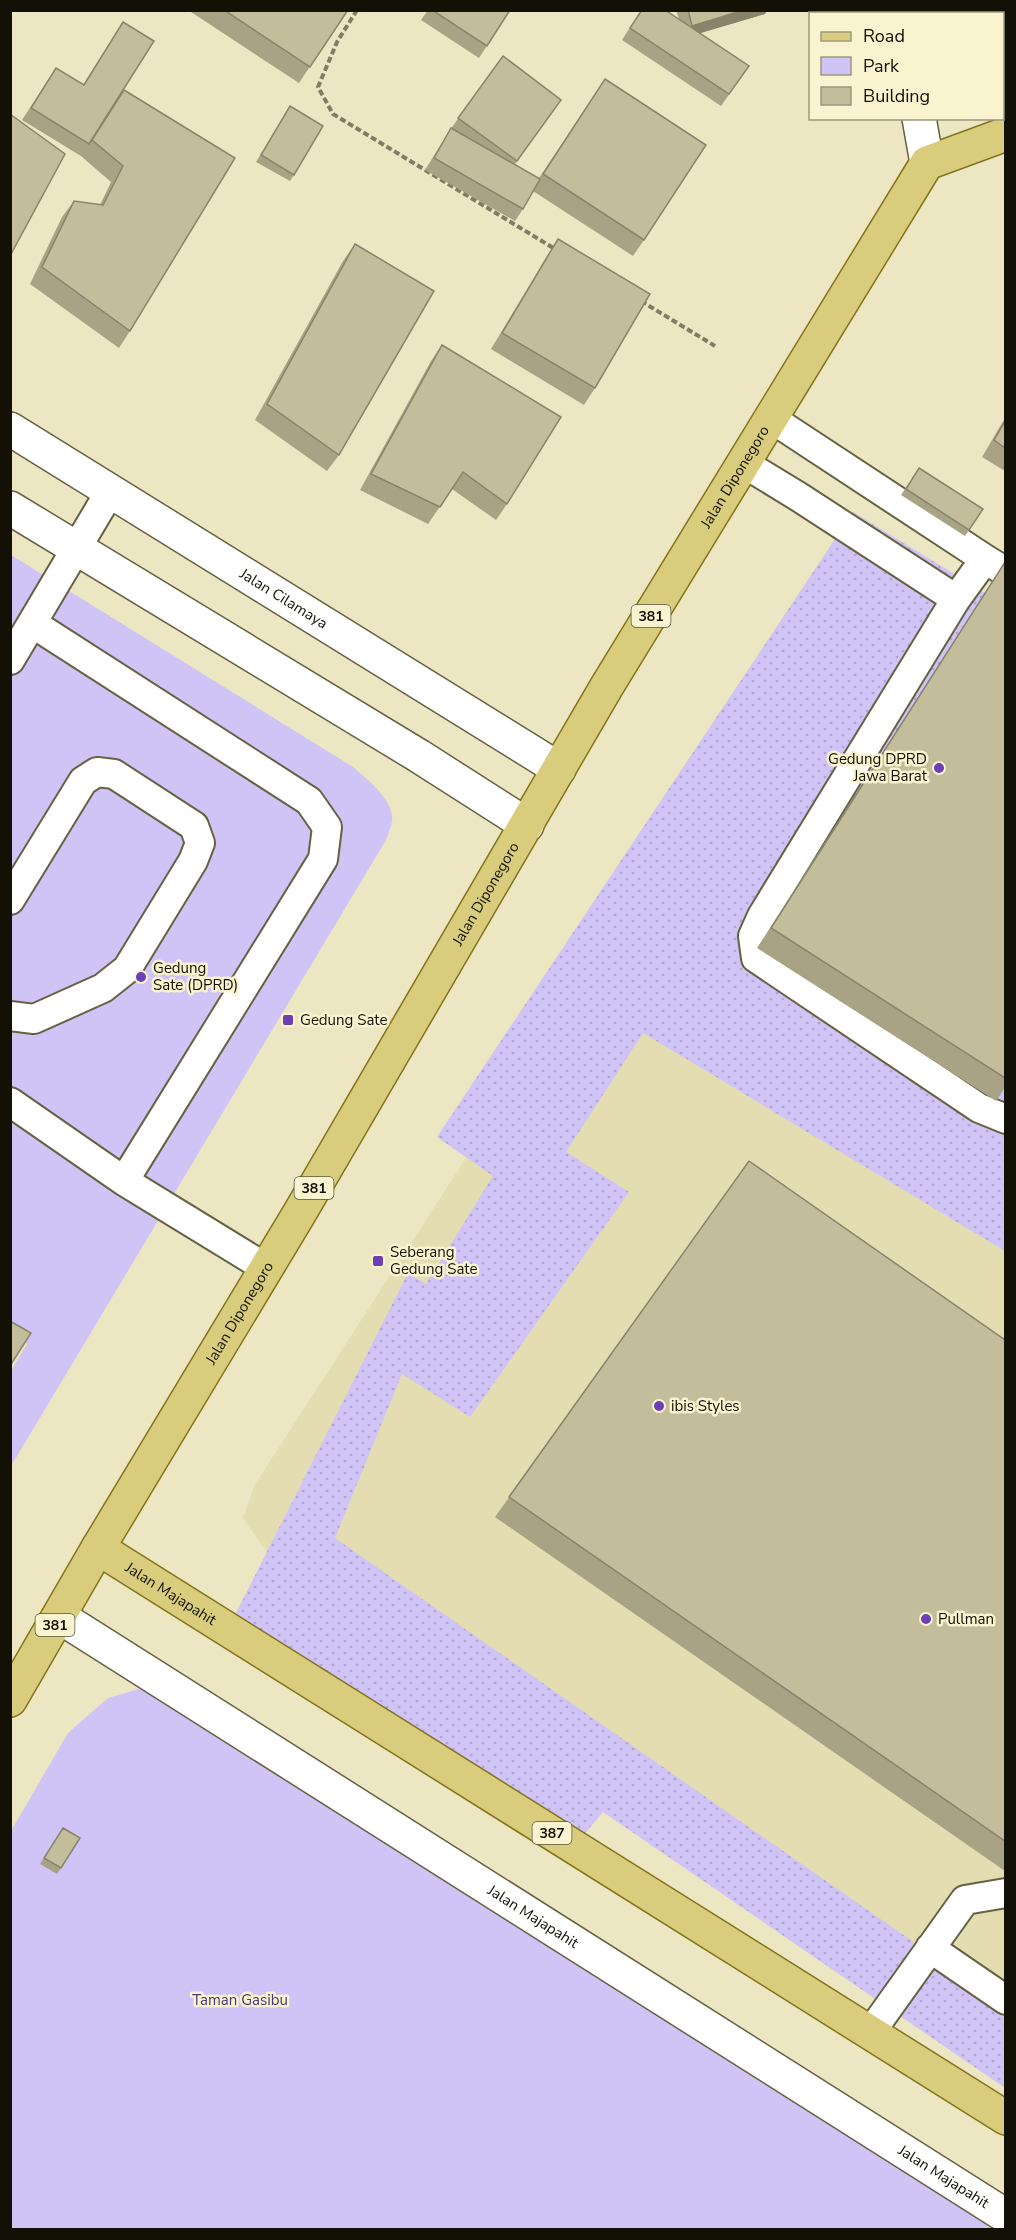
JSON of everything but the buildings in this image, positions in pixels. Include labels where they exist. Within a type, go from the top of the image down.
[{"type":"main road","points":[[927,163],[1005,134]]},
{"type":"main road","name":"Jalan Diponegoro","points":[[10,1700],[614,676],[927,163]]},
{"type":"main road","name":"Jalan Majapahit","points":[[98,1548],[1005,2118]]},
{"type":"street","points":[[919,120],[927,163]]},
{"type":"street","name":"Jalan Cilamaya","points":[[10,429],[559,769]]},
{"type":"street","points":[[10,508],[419,756],[527,825]]},
{"type":"street","name":"Jalan Majapahit","points":[[60,1617],[1005,2216]]},
{"type":"lane","points":[[772,419],[995,566],[956,599],[762,916],[753,936],[756,958],[979,1108],[1005,1119]]},
{"type":"lane","points":[[745,464],[956,599]]},
{"type":"lane","points":[[10,660],[111,490]]},
{"type":"lane","points":[[32,623],[309,801],[327,827],[323,859],[124,1181]]},
{"type":"lane","points":[[10,900],[83,781],[97,772],[114,774],[194,826],[200,843],[193,861],[127,969],[103,988],[34,1019],[10,1016]]},
{"type":"lane","points":[[10,1102],[124,1181],[266,1268]]},
{"type":"lane","points":[[870,2033],[965,1900],[1005,1893]]},
{"type":"lane","points":[[930,1948],[1005,2000]]},
{"type":"path","points":[[357,10],[336,42],[318,87],[333,114],[564,254]]},
{"type":"path","points":[[635,297],[716,346]]},
{"type":"shaded area","points":[[614,929],[1005,1181],[1005,2054],[304,1607],[243,1518],[254,1486]]},
{"type":"green space","points":[[853,512],[1005,605],[1005,1251],[643,1033],[566,1152],[629,1192],[470,1417],[402,1374],[335,1538],[1005,2006],[1005,2088],[603,1812],[576,1844],[234,1617],[408,1273],[426,1284],[493,1176],[437,1137]]},
{"type":"green space","name":"Gedung Sate (DPRD)","points":[[11,555],[353,767],[385,798],[392,813],[392,821],[386,840],[11,1466],[11,1371],[27,1344],[10,1333]]},
{"type":"green space","name":"Taman Gasibu","points":[[152,1685],[1005,2230],[11,2230],[11,1831],[68,1733],[108,1698]]},
{"type":"place","name":"Gedung DPRD Jawa Barat","points":[[939,768]]},
{"type":"place","name":"Gedung Sate (DPRD)","points":[[141,977]]},
{"type":"place","name":"Gedung Sate","points":[[288,1020]]},
{"type":"place","name":"Seberang Gedung Sate","points":[[378,1261]]},
{"type":"place","name":"ibis Styles","points":[[659,1406]]},
{"type":"place","name":"Pullman","points":[[926,1619]]}]
